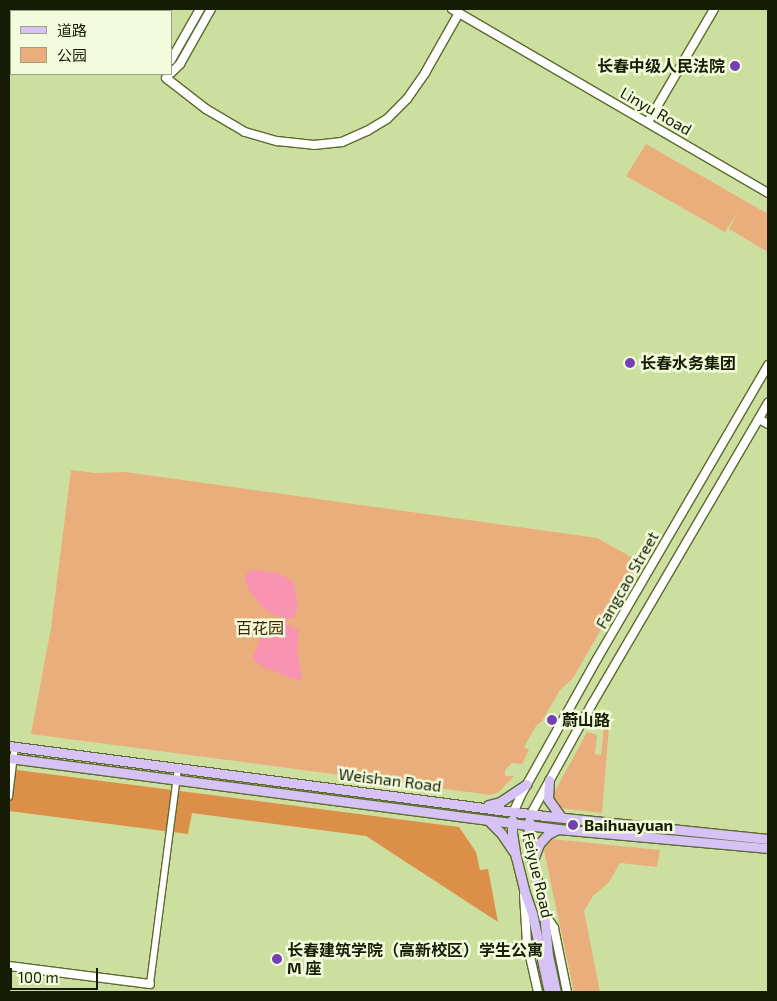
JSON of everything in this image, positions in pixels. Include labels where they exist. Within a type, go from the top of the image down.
[{"type":"main road","name":"Weishan Road","points":[[12,746],[531,814],[768,839]]},
{"type":"main road","name":"Weishan Road","points":[[11,759],[558,829],[768,848]]},
{"type":"main road","points":[[549,780],[548,799],[560,817]]},
{"type":"main road","points":[[480,806],[500,802],[527,784]]},
{"type":"main road","name":"Feiyue Road","points":[[514,811],[512,823],[516,857],[532,913],[549,992]]},
{"type":"main road","points":[[528,825],[531,814]]},
{"type":"main road","points":[[488,820],[501,833],[516,857]]},
{"type":"main road","name":"Feiyue Road","points":[[528,825],[527,835],[544,913],[548,955],[556,992]]},
{"type":"main road","points":[[533,860],[538,844],[548,834],[558,829]]},
{"type":"street","points":[[172,58],[200,9]]},
{"type":"street","points":[[172,72],[180,64],[211,9]]},
{"type":"street","name":"Linyu Road","points":[[452,9],[768,193]]},
{"type":"street","points":[[648,122],[714,9]]},
{"type":"street","points":[[169,75],[206,109],[245,132],[277,141],[314,145],[342,142],[367,131],[386,119],[407,99],[425,73],[460,13]]},
{"type":"street","name":"Fangcao Street","points":[[514,811],[527,784],[583,685],[768,365]]},
{"type":"street","name":"Fangcao Street","points":[[531,814],[598,693],[768,403]]},
{"type":"street","points":[[759,419],[768,424]]},
{"type":"street","points":[[583,685],[598,693]]},
{"type":"street","points":[[9,798],[12,746]]},
{"type":"street","points":[[9,966],[150,984],[178,768]]},
{"type":"street","points":[[524,890],[527,943],[538,992]]},
{"type":"street","points":[[544,913],[554,928],[567,992]]},
{"type":"green space","points":[[646,144],[768,214],[768,252],[729,229],[739,210],[725,232],[626,176]]},
{"type":"green space","name":"百花园","points":[[71,470],[95,473],[125,472],[597,538],[640,562],[573,678],[560,690],[542,721],[536,726],[524,747],[529,750],[522,764],[512,763],[505,770],[505,776],[514,776],[499,792],[491,795],[31,734],[51,628]]},
{"type":"green space","points":[[604,727],[609,727],[602,813],[560,808],[554,801],[554,793],[587,732],[597,735],[595,754],[601,755]]},
{"type":"green space","points":[[552,839],[660,850],[657,867],[620,863],[609,882],[593,896],[584,911],[600,992],[574,992],[544,851],[547,843]]},
{"type":"shaded area","points":[[255,570],[278,573],[293,581],[297,599],[297,610],[293,618],[287,618],[286,624],[299,630],[297,650],[302,676],[299,681],[261,666],[254,660],[253,655],[264,632],[272,624],[282,624],[283,617],[274,615],[262,607],[248,589],[244,577],[247,573]]},
{"type":"shaded area","points":[[9,769],[459,827],[476,852],[480,870],[488,869],[498,922],[366,836],[192,813],[188,834],[9,811]]},
{"type":"place","name":"长春中级人民法院","points":[[735,66]]},
{"type":"place","name":"长春水务集团","points":[[630,363]]},
{"type":"place","name":"蔚山路","points":[[552,720]]},
{"type":"place","name":"Baihuayuan","points":[[573,825]]},
{"type":"place","name":"长春建筑学院（高新校区）学生公寓 M 座","points":[[277,959]]}]
